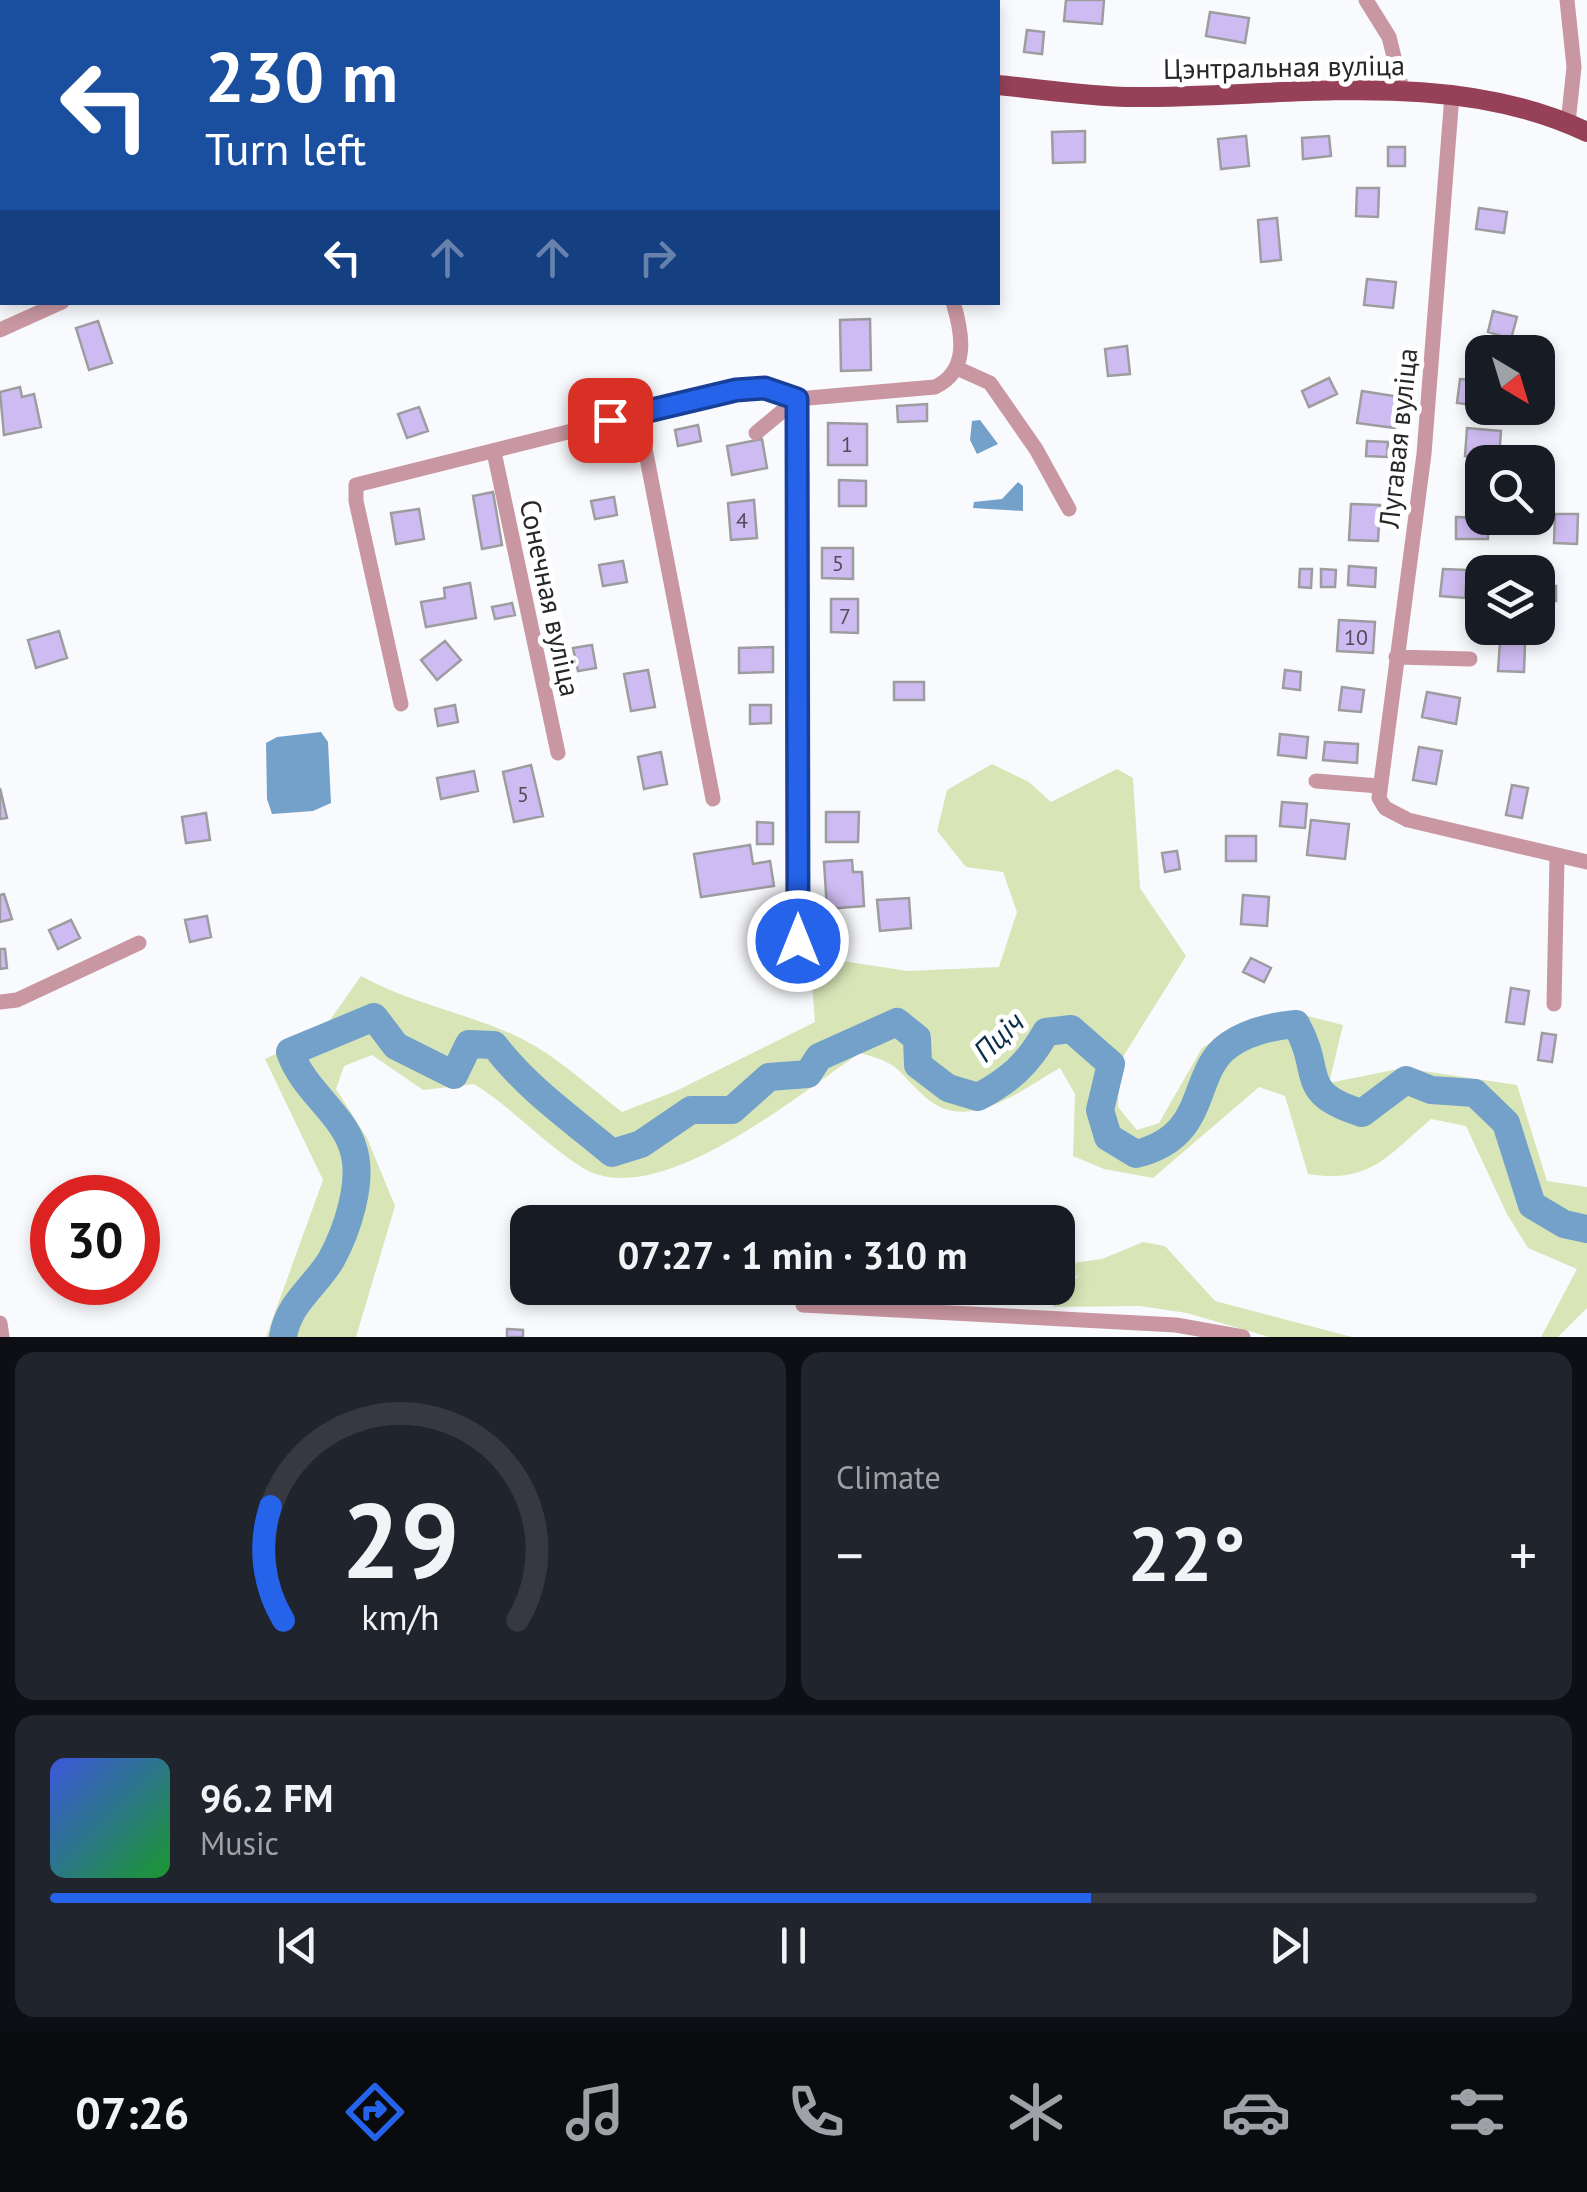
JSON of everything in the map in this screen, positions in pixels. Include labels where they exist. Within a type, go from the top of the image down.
[{"type":"main road","name":"Цэнтральная вуліца","points":[[1000,86],[1124,97],[1452,94],[1508,104],[1578,127]]},
{"type":"street","points":[[1366,0],[1389,37],[1403,92]]},
{"type":"street","points":[[1567,0],[1578,127]]},
{"type":"street","name":"Лугавая вуліца","points":[[1379,786],[1424,454],[1452,94]]},
{"type":"street","points":[[0,330],[55,305]]},
{"type":"street","points":[[400,704],[356,501],[356,485],[736,390],[765,388],[797,399],[936,388],[959,369],[961,354],[953,305]]},
{"type":"street","points":[[959,369],[990,383],[1036,449],[1070,510]]},
{"type":"street","points":[[756,433],[797,399]]},
{"type":"street","points":[[797,399],[798,941]]},
{"type":"street","points":[[638,412],[713,800]]},
{"type":"street","name":"Сонечная вуліца","points":[[494,452],[558,753]]},
{"type":"street","points":[[1396,657],[1470,660]]},
{"type":"street","points":[[1316,781],[1379,786],[1380,798],[1395,815],[1557,858],[1587,862]]},
{"type":"street","points":[[1554,1004],[1557,858]]},
{"type":"street","points":[[0,1002],[17,1000],[139,943]]},
{"type":"street","points":[[804,1305],[1176,1324],[1243,1337]]},
{"type":"street","points":[[0,1323],[2,1337]]},
{"type":"green space","points":[[992,764],[1029,782],[1051,802],[1117,769],[1133,778],[1140,888],[1186,956],[1119,1063],[1118,1107],[1137,1130],[1159,1123],[1202,1048],[1228,1031],[1288,1011],[1343,1025],[1329,1083],[1403,1068],[1517,1085],[1547,1181],[1587,1187],[1587,1308],[1558,1337],[1541,1337],[1577,1269],[1528,1248],[1507,1214],[1466,1126],[1431,1119],[1389,1155],[1362,1171],[1329,1176],[1308,1174],[1285,1096],[1259,1087],[1153,1178],[1104,1169],[1073,1156],[1075,1094],[1060,1068],[993,1105],[958,1112],[924,1096],[891,1064],[860,1053],[726,1143],[649,1175],[614,1178],[583,1168],[474,1084],[423,1090],[372,1055],[344,1066],[336,1089],[367,1138],[395,1206],[356,1337],[266,1337],[323,1180],[265,1059],[321,1033],[361,976],[529,1042],[622,1112],[676,1091],[815,1022],[810,956],[908,971],[999,967],[1017,912],[1003,872],[966,867],[937,831],[947,790]]},
{"type":"green space","points":[[1143,1242],[1165,1246],[1215,1301],[1352,1337],[1269,1337],[1187,1313],[1140,1306],[1053,1307],[1075,1305],[1075,1279],[1082,1273],[1075,1277],[1075,1263],[1102,1259]]},
{"type":"water","points":[[980,420],[998,444],[977,454],[970,440],[972,421]]},
{"type":"water","points":[[1018,482],[1023,486],[1023,511],[973,508],[974,502],[1002,499]]},
{"type":"water","points":[[321,732],[328,742],[331,803],[313,811],[272,814],[267,799],[266,743],[277,737]]},
{"type":"building","points":[[1066,0],[1104,0],[1102,24],[1064,21]]},
{"type":"building","points":[[1210,12],[1249,18],[1245,43],[1206,36]]},
{"type":"building","points":[[1027,30],[1044,32],[1042,54],[1024,52]]},
{"type":"building","points":[[1085,131],[1085,162],[1053,163],[1052,132]]},
{"type":"building","points":[[1246,136],[1249,166],[1221,169],[1218,139]]},
{"type":"building","points":[[1329,136],[1331,156],[1303,159],[1302,138]]},
{"type":"building","points":[[1388,147],[1405,147],[1405,166],[1388,166]]},
{"type":"building","points":[[1357,188],[1379,188],[1378,217],[1356,216]]},
{"type":"building","points":[[1479,208],[1507,212],[1504,233],[1476,229]]},
{"type":"building","points":[[1277,218],[1281,260],[1261,262],[1258,220]]},
{"type":"building","points":[[1367,279],[1396,282],[1393,308],[1364,305]]},
{"type":"building","points":[[1493,311],[1517,317],[1512,335],[1488,332]]},
{"type":"building","points":[[870,319],[871,370],[841,371],[840,320]]},
{"type":"building","points":[[98,321],[112,363],[89,370],[76,328]]},
{"type":"building","points":[[1127,346],[1130,374],[1108,376],[1105,349]]},
{"type":"building","points":[[1329,378],[1337,394],[1309,407],[1302,391]]},
{"type":"building","points":[[1460,379],[1465,379],[1465,404],[1457,403]]},
{"type":"building","points":[[20,387],[22,397],[34,394],[41,427],[4,435],[0,392]]},
{"type":"building","points":[[1362,391],[1400,397],[1395,428],[1357,423]]},
{"type":"building","points":[[927,404],[927,421],[898,422],[897,406]]},
{"type":"building","points":[[419,407],[428,431],[407,438],[398,414]]},
{"type":"building","points":[[828,423],[867,424],[867,465],[828,465]]},
{"type":"building","points":[[698,425],[701,441],[678,446],[675,430]]},
{"type":"building","points":[[1467,428],[1501,431],[1500,445],[1466,445]]},
{"type":"building","points":[[762,439],[767,468],[732,475],[727,446]]},
{"type":"building","points":[[1367,441],[1388,442],[1387,457],[1366,456]]},
{"type":"building","points":[[839,480],[866,481],[866,506],[839,506]]},
{"type":"building","points":[[493,492],[502,545],[482,549],[473,496]]},
{"type":"building","points":[[614,497],[617,515],[595,519],[591,501]]},
{"type":"building","points":[[754,500],[757,538],[731,540],[728,503]]},
{"type":"building","points":[[1351,504],[1380,505],[1378,541],[1349,540]]},
{"type":"building","points":[[419,509],[424,539],[396,544],[391,513]]},
{"type":"building","points":[[1555,514],[1578,514],[1577,544],[1554,543]]},
{"type":"building","points":[[1456,517],[1465,517],[1465,535],[1488,535],[1488,539],[1456,539]]},
{"type":"building","points":[[822,548],[853,548],[853,579],[822,578]]},
{"type":"building","points":[[623,561],[627,582],[603,586],[599,565]]},
{"type":"building","points":[[1349,566],[1376,568],[1375,587],[1348,585]]},
{"type":"building","points":[[1300,569],[1312,569],[1311,588],[1299,587]]},
{"type":"building","points":[[1321,569],[1336,570],[1335,587],[1321,587]]},
{"type":"building","points":[[1443,569],[1465,570],[1465,598],[1440,596]]},
{"type":"building","points":[[470,583],[476,618],[426,627],[421,602],[445,598],[444,588]]},
{"type":"building","points":[[831,599],[858,599],[858,633],[831,632]]},
{"type":"building","points":[[512,603],[515,615],[495,619],[492,607]]},
{"type":"building","points":[[1339,620],[1375,622],[1373,653],[1337,651]]},
{"type":"building","points":[[59,631],[67,658],[36,668],[28,640]]},
{"type":"building","points":[[445,641],[461,660],[437,680],[421,660]]},
{"type":"building","points":[[592,645],[596,668],[578,671],[573,648]]},
{"type":"building","points":[[1500,645],[1525,645],[1524,672],[1498,671]]},
{"type":"building","points":[[773,647],[773,672],[739,673],[739,648]]},
{"type":"building","points":[[648,670],[655,707],[631,711],[624,674]]},
{"type":"building","points":[[1285,670],[1301,672],[1300,690],[1283,688]]},
{"type":"building","points":[[894,682],[924,682],[924,700],[894,700]]},
{"type":"building","points":[[1342,687],[1364,690],[1361,712],[1339,710]]},
{"type":"building","points":[[1427,692],[1460,698],[1456,724],[1422,717]]},
{"type":"building","points":[[455,705],[458,722],[438,726],[435,709]]},
{"type":"building","points":[[750,705],[771,705],[771,723],[750,724]]},
{"type":"building","points":[[1280,734],[1308,737],[1306,758],[1278,755]]},
{"type":"building","points":[[1325,742],[1358,744],[1357,763],[1323,760]]},
{"type":"building","points":[[1419,747],[1442,751],[1436,784],[1413,780]]},
{"type":"building","points":[[661,752],[667,784],[644,789],[638,757]]},
{"type":"building","points":[[531,765],[543,816],[514,822],[503,772]]},
{"type":"building","points":[[474,771],[478,791],[441,799],[437,778]]},
{"type":"building","points":[[1512,785],[1528,788],[1522,818],[1506,815]]},
{"type":"building","points":[[0,788],[7,818],[0,819]]},
{"type":"building","points":[[1282,802],[1307,804],[1305,828],[1280,826]]},
{"type":"building","points":[[826,812],[859,812],[858,842],[826,842]]},
{"type":"building","points":[[206,813],[210,840],[186,843],[182,817]]},
{"type":"building","points":[[1311,820],[1349,824],[1345,859],[1307,855]]},
{"type":"building","points":[[757,822],[773,823],[773,844],[757,844]]},
{"type":"building","points":[[1226,836],[1256,836],[1256,861],[1226,861]]},
{"type":"building","points":[[750,845],[753,864],[770,861],[774,886],[701,897],[694,854]]},
{"type":"building","points":[[1177,851],[1180,869],[1165,872],[1162,853]]},
{"type":"building","points":[[852,860],[853,872],[862,872],[864,906],[827,909],[824,862]]},
{"type":"building","points":[[4,894],[12,919],[0,922],[0,895]]},
{"type":"building","points":[[1243,895],[1269,897],[1267,926],[1241,924]]},
{"type":"building","points":[[909,898],[911,928],[880,931],[877,900]]},
{"type":"building","points":[[207,916],[211,937],[190,942],[185,920]]},
{"type":"building","points":[[71,920],[80,938],[58,949],[49,930]]},
{"type":"building","points":[[0,949],[5,949],[7,968],[0,969]]},
{"type":"building","points":[[1251,958],[1271,968],[1264,982],[1243,972]]},
{"type":"building","points":[[1511,988],[1529,991],[1524,1024],[1506,1022]]},
{"type":"building","points":[[1542,1033],[1556,1035],[1552,1062],[1538,1060]]},
{"type":"building","points":[[507,1329],[523,1330],[523,1337],[507,1337]]},
{"type":"waterway","name":"Пціч","points":[[283,1337],[296,1305],[337,1248],[348,1221],[356,1175],[348,1136],[304,1078],[290,1052],[374,1017],[396,1046],[454,1075],[469,1044],[494,1045],[535,1089],[612,1153],[641,1144],[691,1110],[732,1110],[769,1077],[808,1074],[819,1057],[897,1022],[917,1038],[918,1065],[948,1088],[978,1097],[1017,1070],[1046,1032],[1071,1029],[1111,1064],[1100,1110],[1108,1137],[1136,1154],[1177,1133],[1188,1119],[1208,1071],[1229,1045],[1261,1030],[1296,1024],[1319,1089],[1341,1105],[1362,1113],[1406,1080],[1431,1090],[1475,1093],[1506,1123],[1532,1205],[1564,1224],[1587,1229]]},
{"type":"route","points":[[610,420],[736,390],[765,388],[797,399],[798,941]]}]
